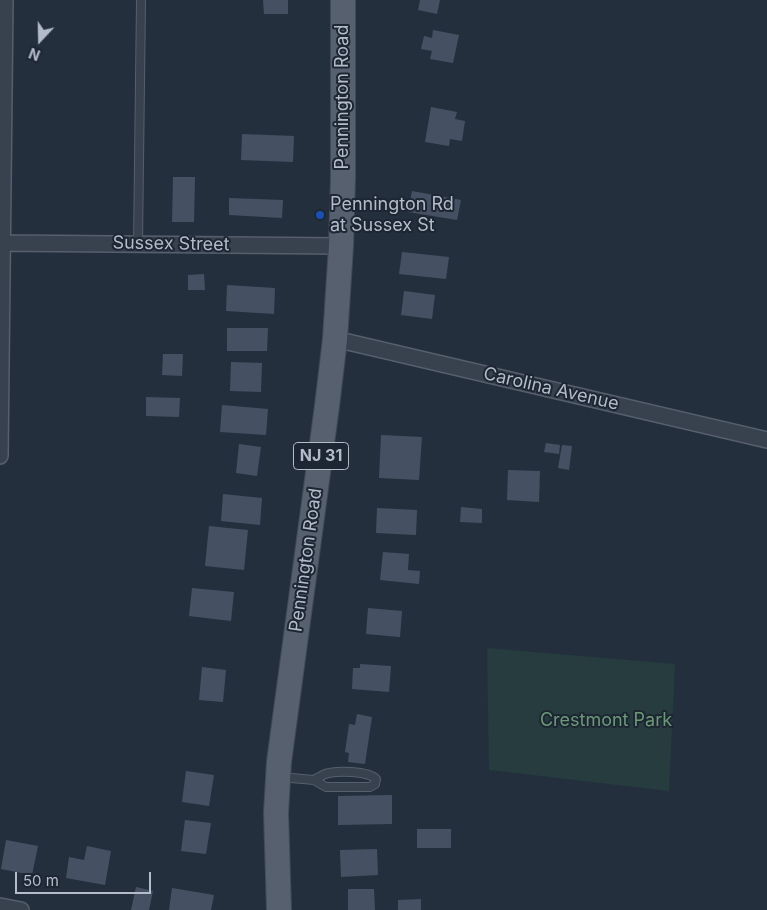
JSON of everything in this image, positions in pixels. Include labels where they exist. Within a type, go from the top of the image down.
[{"type":"main road","name":"Pennington Road","points":[[279,910],[276,813],[278,776],[335,339],[342,246],[344,179],[343,0]]},
{"type":"street","points":[[0,456],[6,0]]},
{"type":"street","name":"Sussex Street","points":[[2,242],[342,246]]},
{"type":"street","name":"Carolina Avenue","points":[[335,339],[767,440]]},
{"type":"street","points":[[0,906],[21,910]]},
{"type":"lane","points":[[138,244],[141,0]]},
{"type":"lane","points":[[278,776],[314,780],[323,786],[350,788],[370,787],[375,784],[376,780],[374,777],[362,773],[324,774],[314,780]]},
{"type":"green space","name":"Crestmont Park","points":[[487,648],[675,664],[669,791],[489,770]]},
{"type":"building","points":[[263,0],[288,0],[288,14],[264,14]]},
{"type":"building","points":[[420,0],[440,0],[437,14],[418,10]]},
{"type":"building","points":[[433,30],[459,35],[453,63],[430,59],[432,51],[421,49],[424,36],[432,38]]},
{"type":"building","points":[[431,107],[457,112],[455,119],[465,121],[462,141],[450,139],[449,146],[425,142]]},
{"type":"building","points":[[242,134],[294,136],[293,162],[241,160]]},
{"type":"building","points":[[173,177],[195,177],[194,222],[172,222]]},
{"type":"building","points":[[412,191],[461,200],[457,220],[408,212]]},
{"type":"building","points":[[229,198],[283,200],[282,218],[229,215]]},
{"type":"building","points":[[402,252],[449,257],[446,279],[399,274]]},
{"type":"building","points":[[204,274],[205,290],[188,290],[188,275]]},
{"type":"building","points":[[227,285],[275,288],[274,314],[226,311]]},
{"type":"building","points":[[404,291],[435,295],[432,319],[401,315]]},
{"type":"building","points":[[227,328],[268,328],[267,351],[227,351]]},
{"type":"building","points":[[163,354],[183,354],[182,376],[162,375]]},
{"type":"building","points":[[231,362],[262,363],[261,392],[230,391]]},
{"type":"building","points":[[146,397],[180,398],[179,417],[146,416]]},
{"type":"building","points":[[222,405],[268,409],[266,435],[220,432]]},
{"type":"building","points":[[381,435],[422,437],[419,480],[379,478]]},
{"type":"building","points":[[546,443],[560,445],[559,454],[544,452]]},
{"type":"building","points":[[239,444],[261,447],[257,476],[236,473]]},
{"type":"building","points":[[562,445],[572,446],[569,470],[558,468]]},
{"type":"building","points":[[508,470],[540,471],[539,502],[507,500]]},
{"type":"building","points":[[223,494],[262,498],[260,525],[221,521]]},
{"type":"building","points":[[461,507],[482,509],[482,523],[460,522]]},
{"type":"building","points":[[377,508],[417,510],[416,535],[376,533]]},
{"type":"building","points":[[209,526],[248,530],[244,570],[205,566]]},
{"type":"building","points":[[383,552],[409,554],[408,570],[420,571],[419,584],[380,580]]},
{"type":"building","points":[[192,588],[234,592],[231,621],[189,616]]},
{"type":"building","points":[[368,608],[402,611],[400,637],[366,634]]},
{"type":"building","points":[[360,664],[391,666],[389,692],[352,689],[353,668],[360,668]]},
{"type":"building","points":[[202,667],[226,670],[223,702],[199,700]]},
{"type":"building","points":[[357,714],[372,717],[365,764],[348,762],[349,753],[345,752],[349,724],[355,725]]},
{"type":"building","points":[[186,771],[214,775],[209,806],[182,802]]},
{"type":"building","points":[[392,795],[392,824],[338,825],[338,796]]},
{"type":"building","points":[[185,820],[211,823],[206,854],[181,851]]},
{"type":"building","points":[[417,829],[451,829],[451,848],[417,848]]},
{"type":"building","points":[[6,840],[38,846],[32,875],[1,869]]},
{"type":"building","points":[[87,846],[111,851],[105,885],[66,878],[69,857],[84,860]]},
{"type":"building","points":[[377,849],[378,875],[341,877],[340,850]]},
{"type":"building","points":[[136,887],[153,891],[149,910],[131,910]]},
{"type":"building","points":[[172,888],[214,895],[211,910],[169,910]]},
{"type":"building","points":[[348,889],[374,889],[375,910],[348,910]]},
{"type":"building","points":[[421,899],[421,910],[398,910],[398,900]]},
{"type":"place","name":"Pennington Rd at Sussex St","points":[[320,215]]}]
